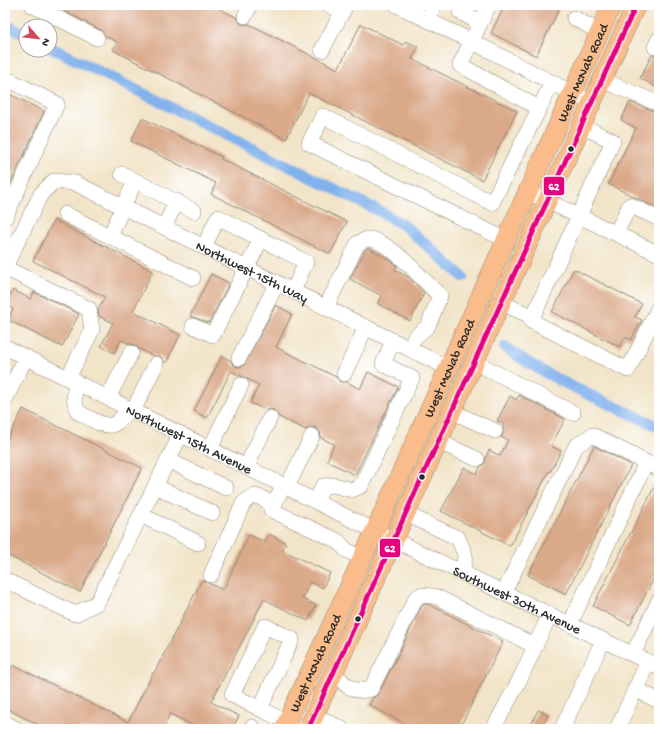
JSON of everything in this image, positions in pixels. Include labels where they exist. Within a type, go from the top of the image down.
[{"type":"main road","name":"West McNab Road","points":[[286,725],[612,5]]},
{"type":"main road","name":"West McNab Road","points":[[311,722],[453,412],[636,5]]},
{"type":"street","points":[[32,5],[50,9],[96,38]]},
{"type":"street","points":[[322,50],[344,8],[329,5]]},
{"type":"street","points":[[397,5],[471,40],[572,94],[592,103]]},
{"type":"street","points":[[428,19],[435,5]]},
{"type":"street","points":[[464,5],[460,12],[480,23]]},
{"type":"street","points":[[489,5],[460,65],[539,108]]},
{"type":"street","points":[[574,18],[600,32]]},
{"type":"street","points":[[5,78],[57,104],[5,218]]},
{"type":"street","points":[[602,80],[659,104]]},
{"type":"street","points":[[506,240],[309,143],[323,116],[492,203],[552,83]]},
{"type":"street","points":[[582,126],[614,141],[531,321],[628,370],[659,307]]},
{"type":"street","points":[[110,236],[123,207],[129,177],[194,211]]},
{"type":"street","name":"Northwest 15th Way","points":[[5,268],[41,194],[54,181],[75,183],[448,368]]},
{"type":"street","points":[[528,192],[659,254]]},
{"type":"street","points":[[164,227],[177,201]]},
{"type":"street","points":[[616,234],[630,205],[659,219]]},
{"type":"street","points":[[65,214],[193,278]]},
{"type":"street","points":[[204,247],[218,217],[306,262],[293,291]]},
{"type":"street","points":[[193,326],[213,335],[261,239]]},
{"type":"street","points":[[326,307],[358,243],[366,239],[378,242],[390,248],[440,296],[428,326],[415,337],[409,348]]},
{"type":"street","points":[[5,268],[89,309],[92,330],[72,380],[74,403],[78,412],[105,426],[115,424],[130,409],[156,364]]},
{"type":"street","points":[[239,358],[277,283]]},
{"type":"street","points":[[502,303],[533,317]]},
{"type":"street","points":[[344,374],[366,327]]},
{"type":"street","points":[[316,501],[323,486],[334,485],[352,490],[361,486],[412,378],[383,364],[393,341]]},
{"type":"street","name":"Northwest 15th Avenue","points":[[5,347],[375,531]]},
{"type":"street","points":[[108,398],[131,353]]},
{"type":"street","points":[[5,400],[9,382],[26,357]]},
{"type":"street","points":[[475,362],[573,413]]},
{"type":"street","points":[[210,449],[241,385]]},
{"type":"street","points":[[453,412],[495,431]]},
{"type":"street","points":[[246,467],[270,418]]},
{"type":"street","points":[[5,580],[75,614],[97,603],[181,434]]},
{"type":"street","points":[[504,592],[576,446],[592,435],[652,466],[570,624]]},
{"type":"street","points":[[312,436],[286,486],[271,510],[338,541],[346,550],[362,558]]},
{"type":"street","points":[[438,442],[477,459]]},
{"type":"street","points":[[168,460],[226,488]]},
{"type":"street","points":[[155,486],[212,514]]},
{"type":"street","points":[[212,575],[244,504],[250,497],[256,496],[274,505]]},
{"type":"street","points":[[406,514],[458,538],[465,556],[463,572]]},
{"type":"street","points":[[141,515],[198,543]]},
{"type":"street","name":"Southwest 30th Avenue","points":[[375,531],[653,664]]},
{"type":"street","points":[[334,672],[345,684],[353,689],[362,692],[371,689],[416,598],[421,595],[440,598],[535,646]]},
{"type":"street","points":[[633,654],[659,601]]},
{"type":"street","points":[[493,729],[550,614]]},
{"type":"street","points":[[260,709],[292,639],[265,626],[232,695],[260,709],[286,725]]},
{"type":"street","points":[[562,729],[603,640]]},
{"type":"street","points":[[620,723],[635,689],[653,664]]},
{"type":"street","points":[[635,689],[659,701]]},
{"type":"street","points":[[311,722],[342,729]]},
{"type":"street","points":[[5,723],[17,729]]},
{"type":"building","points":[[68,5],[212,5],[236,17],[241,24],[249,24],[338,69],[361,24],[403,45],[406,41],[418,47],[412,59],[517,111],[482,180],[309,93],[286,139],[113,50],[117,42],[105,36],[101,30],[64,11]]},
{"type":"building","points":[[505,5],[561,5],[536,56],[491,33]]},
{"type":"building","points":[[652,55],[659,55],[659,89],[640,78]]},
{"type":"building","points":[[5,92],[44,111],[5,196]]},
{"type":"building","points":[[630,102],[659,113],[659,209],[608,184],[636,128],[621,120]]},
{"type":"building","points":[[142,118],[222,157],[221,159],[347,222],[330,254],[211,194],[216,183],[131,141]]},
{"type":"building","points":[[54,220],[153,271],[133,311],[180,335],[166,363],[160,356],[153,356],[139,349],[135,345],[121,340],[114,353],[101,346],[113,323],[99,316],[98,310],[105,297],[33,261]]},
{"type":"building","points":[[368,248],[390,260],[397,266],[395,270],[408,277],[424,293],[410,321],[378,304],[382,296],[350,279],[365,250]]},
{"type":"building","points":[[574,269],[642,304],[635,317],[642,320],[631,340],[625,337],[620,347],[552,312]]},
{"type":"building","points":[[211,274],[229,283],[209,323],[190,316]]},
{"type":"building","points":[[13,290],[31,299],[34,292],[79,314],[62,347],[8,320],[13,309],[5,304]]},
{"type":"building","points":[[276,305],[292,314],[276,347],[336,377],[340,382],[347,382],[360,389],[368,372],[398,387],[355,475],[327,461],[334,444],[321,438],[320,431],[316,428],[311,427],[306,430],[279,417],[274,410],[266,410],[250,403],[259,385],[231,371],[207,418],[194,411],[222,356],[230,360],[235,366],[240,367],[244,365]]},
{"type":"building","points":[[519,395],[565,419],[551,446],[561,451],[510,546],[441,511],[464,467],[477,474],[480,467],[485,463],[489,450],[500,456],[508,440],[501,437],[503,434],[504,424],[497,421],[510,396],[516,400]]},
{"type":"building","points":[[23,409],[142,468],[80,592],[5,554],[5,444]]},
{"type":"building","points":[[594,446],[631,465],[566,594],[528,575]]},
{"type":"building","points":[[659,478],[659,568],[630,625],[593,606]]},
{"type":"building","points":[[269,534],[286,543],[282,550],[330,573],[323,588],[310,582],[302,599],[316,605],[308,621],[264,599],[211,702],[239,716],[232,729],[200,729],[170,714],[163,729],[47,729],[5,708],[5,680],[13,665],[128,722],[202,580],[223,590],[249,535],[265,542]]},
{"type":"building","points":[[423,604],[430,605],[503,642],[459,729],[415,729],[369,705],[373,698],[379,693]]},
{"type":"building","points":[[538,710],[548,715],[541,729],[529,729]]},
{"type":"waterway","points":[[5,24],[18,31]]},
{"type":"waterway","points":[[58,51],[383,213],[406,227],[463,277]]},
{"type":"waterway","points":[[505,347],[560,381],[659,427]]},
{"type":"transit line","name":"62","points":[[308,729],[636,5]]}]
